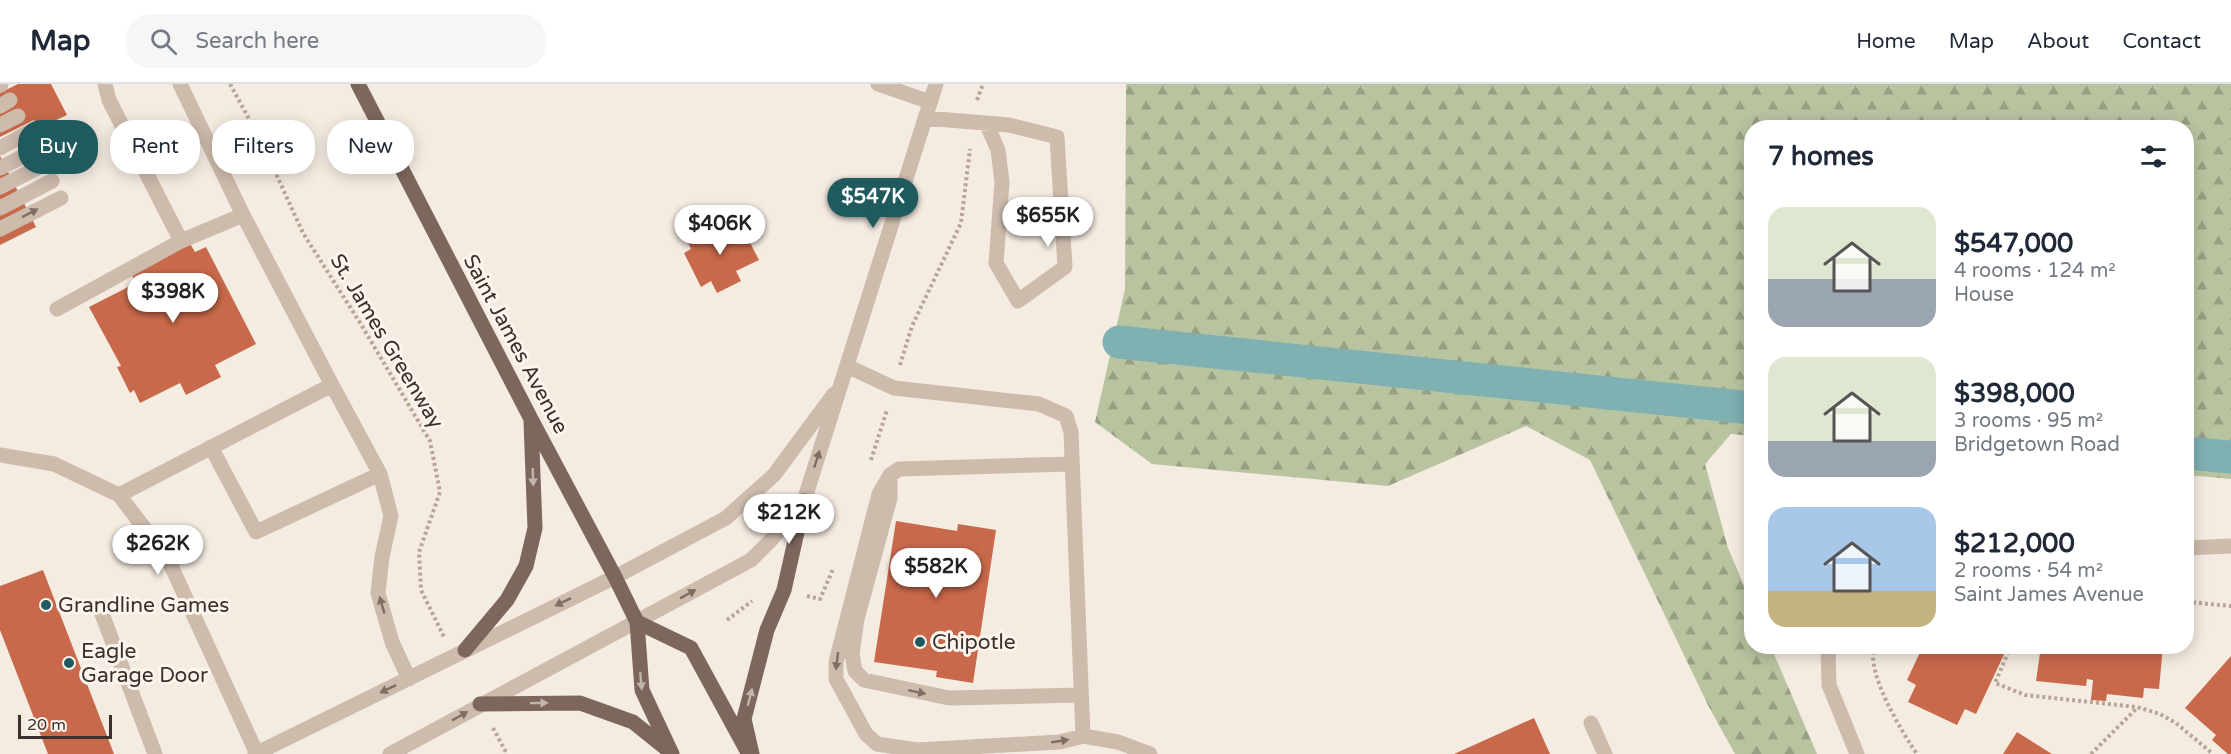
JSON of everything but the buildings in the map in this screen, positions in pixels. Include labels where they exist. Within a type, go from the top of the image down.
[{"type":"main road","name":"Saint James Avenue","points":[[358,84],[637,622],[642,690],[672,753]]},
{"type":"main road","points":[[460,653],[507,600],[526,566],[535,528],[531,419]]},
{"type":"main road","points":[[750,754],[744,719],[767,630],[784,590],[804,501]]},
{"type":"main road","points":[[637,622],[691,648],[750,754]]},
{"type":"main road","points":[[480,704],[580,703],[633,722],[672,753]]},
{"type":"street","points":[[105,84],[109,100],[181,241]]},
{"type":"street","points":[[180,84],[243,215],[380,474],[392,516],[382,556],[378,593],[392,642],[409,679]]},
{"type":"street","points":[[878,84],[930,102]]},
{"type":"street","points":[[390,754],[751,560],[804,501],[936,84]]},
{"type":"street","points":[[0,125],[18,116]]},
{"type":"street","points":[[925,118],[1009,125],[1057,137],[1065,267],[1018,301],[996,263],[1002,182],[998,150],[980,123]]},
{"type":"street","points":[[0,148],[18,138]]},
{"type":"street","points":[[0,168],[18,159]]},
{"type":"street","points":[[0,187],[25,174]]},
{"type":"street","points":[[0,208],[52,181]]},
{"type":"street","points":[[0,229],[61,198]]},
{"type":"street","points":[[57,309],[181,241],[243,215]]},
{"type":"street","points":[[847,366],[894,388],[1039,404],[1066,416],[1071,432],[1083,736]]},
{"type":"street","points":[[0,455],[54,464],[119,495],[168,559],[256,754],[615,577],[726,518],[774,475],[841,384]]},
{"type":"street","points":[[119,495],[332,385]]},
{"type":"street","points":[[211,447],[256,532],[380,474]]},
{"type":"street","points":[[895,472],[1072,464]]},
{"type":"street","points":[[895,472],[857,619],[852,654],[855,671],[864,680],[948,698],[1081,695]]},
{"type":"street","points":[[895,472],[879,494],[836,662],[836,679],[866,734],[877,744],[917,750],[1060,742],[1083,736],[1118,742],[1150,754]]},
{"type":"street","points":[[2194,548],[2231,546]]},
{"type":"street","points":[[102,614],[155,754]]},
{"type":"street","points":[[1828,654],[1829,685],[1857,754]]},
{"type":"street","points":[[1591,723],[1605,754]]},
{"type":"path","name":"St. James Greenway","points":[[230,84],[261,141],[303,233],[362,326],[430,441],[440,492],[419,552],[421,590],[460,653]]},
{"type":"path","points":[[869,467],[912,326],[961,223],[980,123],[976,103],[983,84]]},
{"type":"path","points":[[784,590],[820,599],[837,559]]},
{"type":"path","points":[[2194,603],[2231,606]]},
{"type":"path","points":[[1873,654],[1875,673],[1904,734],[1917,754]]},
{"type":"path","points":[[2007,654],[1995,682],[2025,695],[2137,707],[2160,714],[2176,723],[2213,754]]},
{"type":"path","points":[[480,704],[507,754]]},
{"type":"path","points":[[2091,754],[2137,707]]},
{"type":"green space","points":[[1126,84],[2231,84],[2231,479],[2194,476],[2194,120],[1744,120],[1744,435],[1731,434],[1705,464],[1728,548],[1744,585],[1744,654],[1774,654],[1817,754],[1735,754],[1709,707],[1590,460],[1526,426],[1388,486],[1152,464],[1095,422],[1125,289]]},
{"type":"waterway","points":[[1119,342],[1744,407]]},
{"type":"waterway","points":[[2194,454],[2231,457]]},
{"type":"place","name":"Grandline Games","points":[[46,605]]},
{"type":"place","name":"Chipotle","points":[[920,642]]},
{"type":"place","name":"Eagle Garage Door","points":[[69,663]]}]
